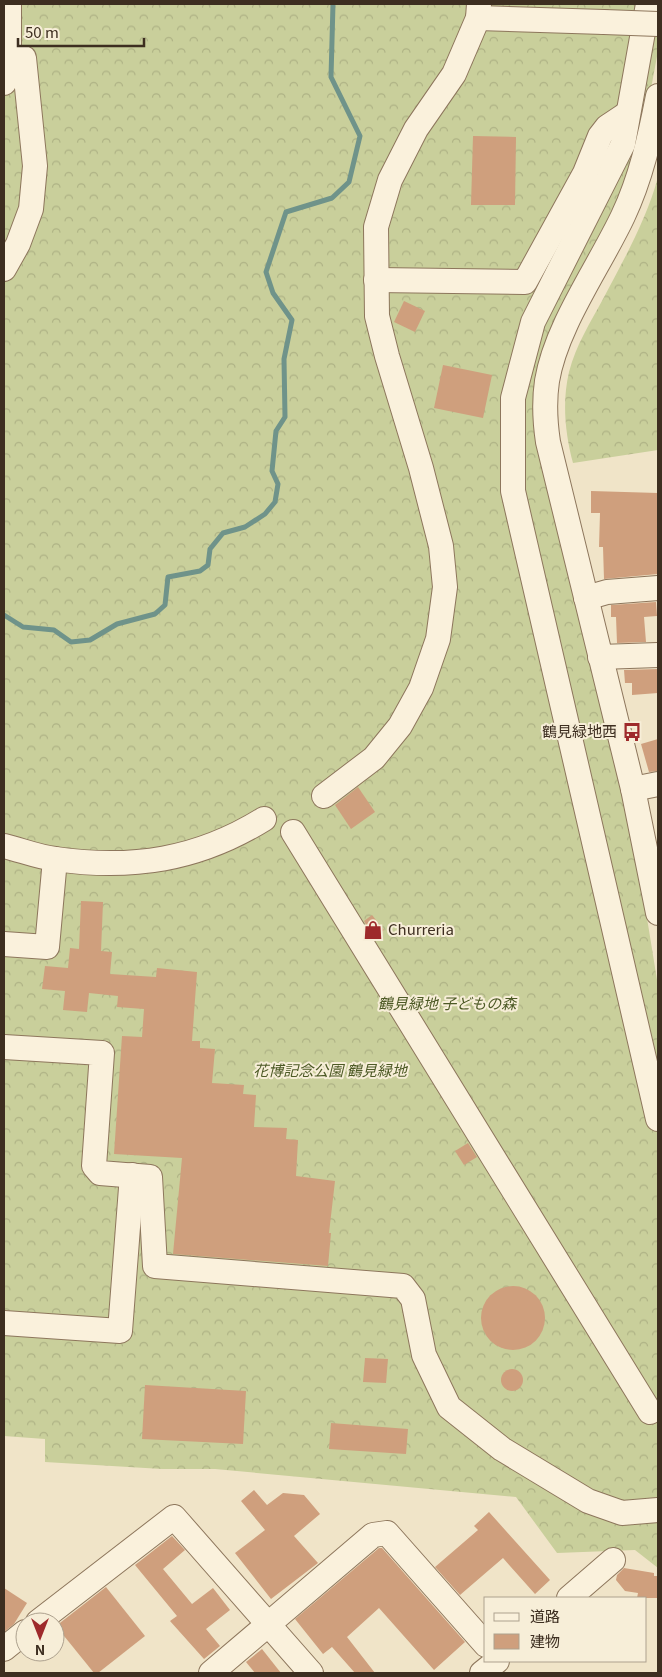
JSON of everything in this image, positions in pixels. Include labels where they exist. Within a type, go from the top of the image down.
[{"type":"street","points":[[4,83],[9,58],[9,4]]},
{"type":"street","points":[[648,4],[623,144],[533,322],[513,398],[513,491],[658,1119]]},
{"type":"street","points":[[324,796],[374,758],[400,726],[421,688],[438,639],[445,587],[441,546],[428,494],[377,316],[376,227],[390,180],[416,129],[454,74],[478,11],[604,22],[658,24]]},
{"type":"street","points":[[4,268],[18,244],[31,209],[35,166],[24,58],[9,58]]},
{"type":"street","points":[[657,899],[633,790],[548,442],[545,411],[547,383],[562,334],[630,200],[647,146],[658,96]]},
{"type":"street","points":[[376,280],[525,282],[585,173],[600,136],[607,127],[628,113]]},
{"type":"street","points":[[586,598],[607,592],[658,588]]},
{"type":"street","points":[[600,657],[658,655]]},
{"type":"street","points":[[633,790],[658,784]]},
{"type":"street","points":[[4,846],[55,859],[114,864],[189,854],[238,835],[264,819]]},
{"type":"street","points":[[293,832],[650,1412]]},
{"type":"street","points":[[4,944],[47,946],[55,859]]},
{"type":"street","points":[[4,1047],[102,1053],[94,1166],[100,1173],[150,1176],[155,1266],[403,1286],[413,1299],[424,1355],[448,1407],[502,1449],[588,1501],[622,1513],[658,1510]]},
{"type":"street","points":[[4,1323],[120,1331],[132,1175]]},
{"type":"street","points":[[51,1612],[174,1517],[311,1673]]},
{"type":"street","points":[[211,1673],[373,1535],[387,1533],[484,1643]]},
{"type":"street","points":[[570,1597],[613,1560]]},
{"type":"street","points":[[4,1649],[15,1640]]},
{"type":"street","points":[[482,1673],[497,1662]]},
{"type":"street","points":[[499,1662],[511,1673]]},
{"type":"green space","name":"花博記念公園 鶴見緑地","points":[[4,4],[658,4],[658,51],[647,110],[625,185],[541,362],[635,844],[658,986],[658,1568],[635,1550],[557,1553],[516,1497],[215,1469],[162,1469],[45,1462],[45,1439],[4,1436]]},
{"type":"green space","points":[[658,177],[658,450],[573,463],[566,429],[565,406],[569,372],[584,334],[634,240]]},
{"type":"building","points":[[473,136],[516,137],[515,205],[471,205]]},
{"type":"building","points":[[404,301],[425,311],[415,332],[394,322]]},
{"type":"building","points":[[443,365],[492,375],[483,418],[434,408]]},
{"type":"building","points":[[591,491],[658,493],[658,574],[604,579],[603,547],[599,547],[600,513],[591,513]]},
{"type":"building","points":[[656,602],[657,616],[644,617],[646,642],[617,643],[616,617],[611,617],[611,605]]},
{"type":"building","points":[[658,669],[658,693],[632,695],[632,683],[625,683],[624,670]]},
{"type":"building","points":[[658,739],[658,771],[649,772],[641,744]]},
{"type":"building","points":[[358,787],[375,812],[351,829],[335,805]]},
{"type":"building","points":[[81,901],[103,902],[101,951],[112,952],[110,974],[156,977],[157,968],[197,972],[192,1041],[200,1041],[200,1048],[215,1049],[212,1083],[244,1085],[243,1094],[256,1095],[254,1127],[287,1128],[286,1139],[298,1140],[296,1176],[335,1181],[329,1233],[331,1233],[328,1266],[173,1254],[182,1158],[114,1154],[122,1036],[142,1037],[144,1009],[117,1007],[118,996],[89,993],[87,1012],[63,1010],[65,991],[42,989],[45,966],[68,968],[70,948],[79,949]]},
{"type":"building","points":[[372,915],[384,930],[374,938],[364,921]]},
{"type":"building","points":[[468,1143],[477,1157],[464,1165],[455,1151]]},
{"type":"building","points":[[513,1286],[531,1292],[539,1300],[545,1318],[539,1336],[531,1344],[513,1350],[495,1344],[487,1336],[481,1318],[487,1300],[495,1292]]},
{"type":"building","points":[[365,1358],[388,1359],[386,1383],[363,1382]]},
{"type":"building","points":[[512,1369],[520,1372],[523,1380],[520,1388],[512,1391],[504,1388],[501,1380],[504,1372]]},
{"type":"building","points":[[145,1385],[246,1391],[243,1444],[142,1439]]},
{"type":"building","points":[[331,1423],[408,1429],[406,1454],[329,1449]]},
{"type":"building","points":[[254,1490],[267,1505],[283,1493],[304,1495],[320,1514],[294,1536],[318,1563],[271,1599],[235,1553],[265,1530],[241,1501]]},
{"type":"building","points":[[489,1512],[550,1580],[535,1594],[503,1558],[460,1595],[435,1567],[478,1530],[474,1526]]},
{"type":"building","points":[[172,1536],[185,1550],[163,1569],[192,1604],[213,1588],[230,1610],[206,1629],[220,1646],[204,1659],[170,1621],[177,1616],[135,1565]]},
{"type":"building","points":[[379,1548],[382,1548],[465,1642],[434,1670],[379,1608],[347,1637],[375,1673],[355,1673],[332,1647],[323,1654],[295,1619]]},
{"type":"building","points":[[624,1568],[654,1573],[654,1576],[658,1576],[658,1598],[637,1597],[638,1593],[625,1591],[616,1580],[617,1575]]},
{"type":"building","points":[[106,1587],[145,1636],[98,1673],[94,1673],[65,1637],[65,1619]]},
{"type":"building","points":[[4,1588],[27,1603],[21,1612],[15,1612],[15,1622],[4,1632]]},
{"type":"building","points":[[262,1649],[281,1673],[255,1673],[246,1662]]},
{"type":"waterway","points":[[4,615],[23,627],[54,630],[71,642],[90,640],[117,624],[155,614],[165,605],[168,577],[200,571],[208,565],[210,549],[223,533],[245,527],[265,514],[275,502],[278,484],[272,471],[276,431],[285,417],[284,359],[292,320],[273,293],[266,272],[286,212],[332,198],[349,182],[360,136],[331,77],[333,4]]},
{"type":"place","name":"鶴見緑地西","points":[[632,732]]},
{"type":"place","name":"Churreria","points":[[373,930]]},
{"type":"park label","name":"鶴見緑地 子どもの森","points":[[447,1004]]}]
